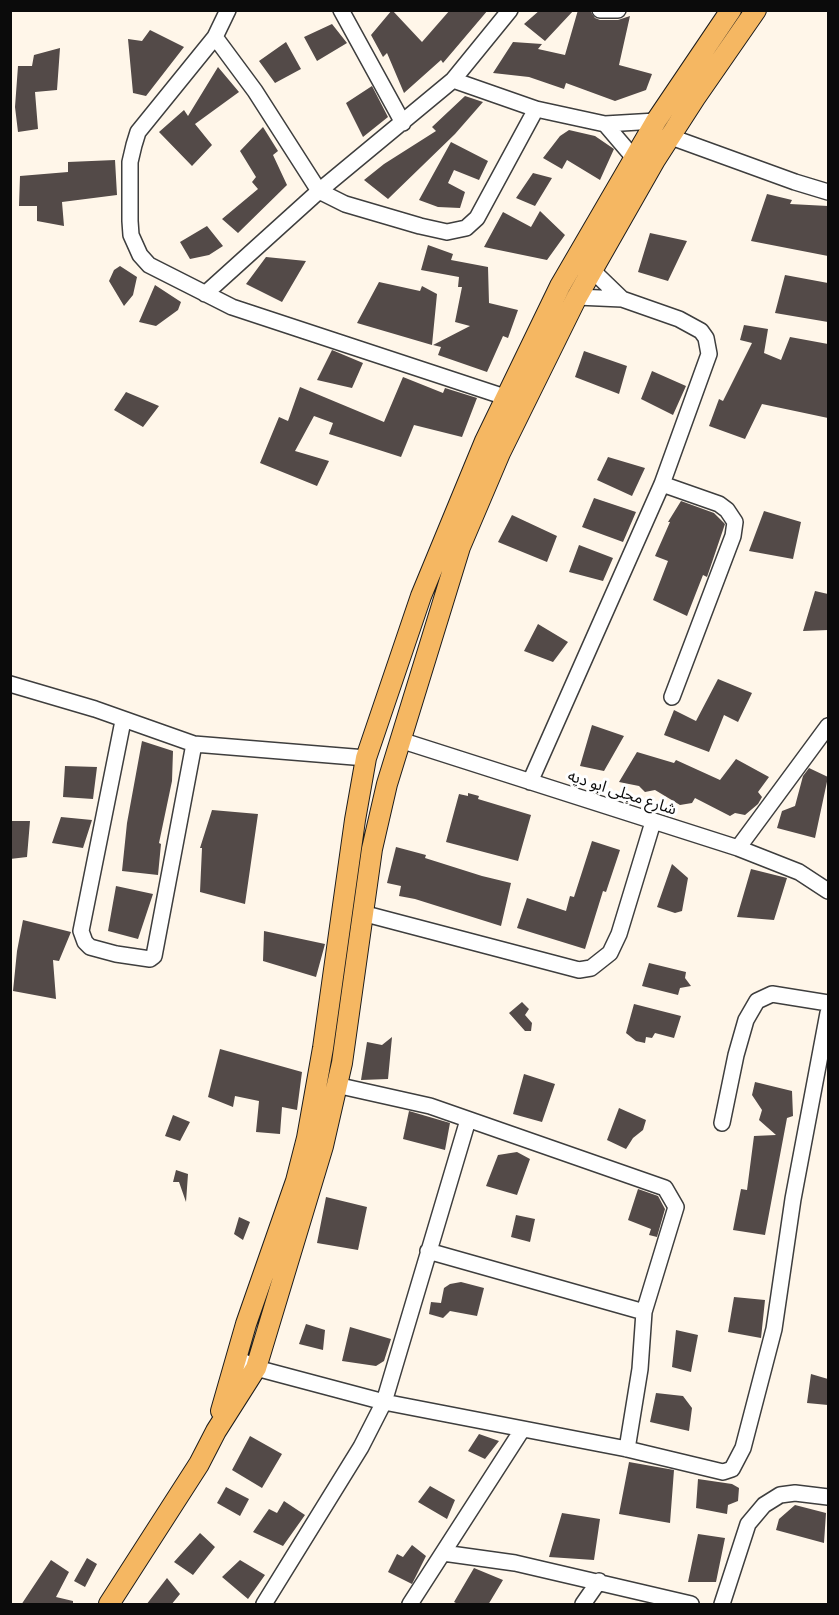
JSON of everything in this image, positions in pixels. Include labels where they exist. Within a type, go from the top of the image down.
[{"type":"main road","points":[[109,1605],[199,1464],[216,1431],[255,1368],[323,1146],[342,1063],[372,849],[400,740],[470,501],[505,397],[560,286],[634,158],[656,121],[731,10]]},
{"type":"main road","points":[[216,1431],[255,1296],[296,1181],[307,1138],[321,1059],[354,820],[366,758],[421,596],[592,270],[671,137],[756,10]]},
{"type":"street","points":[[228,10],[215,37],[138,132],[130,162],[130,221],[135,246],[149,265],[205,294],[267,320],[505,397]]},
{"type":"street","points":[[205,294],[320,191],[453,80],[510,10]]},
{"type":"street","points":[[600,10],[618,10]]},
{"type":"street","points":[[344,12],[403,123]]},
{"type":"street","points":[[215,37],[255,91],[320,191],[345,204],[420,226],[447,232],[466,228],[477,218],[536,109]]},
{"type":"street","points":[[453,80],[536,109],[605,124],[656,121]]},
{"type":"street","points":[[605,124],[634,158]]},
{"type":"street","points":[[671,137],[828,192]]},
{"type":"street","points":[[592,270],[622,299]]},
{"type":"street","points":[[530,782],[662,484],[709,354],[701,331],[679,319],[622,299],[577,297]]},
{"type":"street","points":[[662,484],[719,504],[728,510],[735,522],[733,536],[672,697]]},
{"type":"street","points":[[10,684],[95,709],[123,721],[194,744],[366,758]]},
{"type":"street","points":[[123,721],[81,931],[85,942],[90,947],[150,959],[154,956],[194,744]]},
{"type":"street","points":[[738,848],[828,726]]},
{"type":"street","name":"شارع مجلى ابو ديه","points":[[400,740],[738,848],[799,872],[828,891]]},
{"type":"street","points":[[362,913],[579,970],[591,968],[610,953],[620,934],[653,822]]},
{"type":"street","points":[[236,1358],[255,1368],[384,1402],[627,1449],[723,1472],[732,1469],[740,1457],[774,1329],[793,1199],[828,1013],[772,994],[757,1001],[746,1020],[722,1123]]},
{"type":"street","points":[[336,1085],[407,1099],[665,1188],[676,1207],[674,1221],[644,1312],[642,1351],[627,1449]]},
{"type":"street","points":[[264,1605],[361,1447],[384,1402],[468,1120]]},
{"type":"street","points":[[428,1251],[644,1312]]},
{"type":"street","points":[[410,1605],[522,1430]]},
{"type":"street","points":[[722,1605],[748,1524],[764,1505],[780,1495],[795,1493],[828,1497]]},
{"type":"street","points":[[443,1553],[515,1563],[599,1581],[691,1605]]},
{"type":"street","points":[[583,1605],[599,1581]]},
{"type":"building","points":[[392,10],[422,42],[450,10],[488,10],[443,63],[441,60],[404,93],[387,53],[383,57],[371,35]]},
{"type":"building","points":[[540,10],[574,10],[545,41],[524,24]]},
{"type":"building","points":[[578,10],[591,12],[595,18],[600,20],[618,20],[630,16],[619,65],[652,74],[646,90],[615,101],[566,83],[564,89],[529,77],[493,73],[513,42],[542,44],[538,49],[565,55]]},
{"type":"building","points":[[332,24],[347,43],[317,61],[304,37]]},
{"type":"building","points":[[150,30],[184,47],[146,96],[133,93],[128,39],[142,41]]},
{"type":"building","points":[[286,42],[301,69],[275,83],[259,61]]},
{"type":"building","points":[[60,48],[57,90],[35,92],[38,129],[18,132],[15,107],[18,66],[32,66],[34,55]]},
{"type":"building","points":[[218,67],[239,92],[195,124],[212,145],[192,166],[159,132],[184,110],[188,116]]},
{"type":"building","points":[[372,86],[388,117],[363,137],[346,103]]},
{"type":"building","points":[[465,96],[483,102],[455,134],[388,199],[364,180],[384,164],[436,131],[432,127]]},
{"type":"building","points":[[263,127],[278,151],[273,155],[287,185],[238,233],[222,219],[258,189],[252,182],[256,177],[240,151]]},
{"type":"building","points":[[569,130],[595,136],[614,149],[600,180],[567,160],[562,169],[543,158],[560,136]]},
{"type":"building","points":[[451,142],[488,161],[479,180],[454,170],[448,183],[465,192],[460,208],[438,207],[419,200]]},
{"type":"building","points":[[115,160],[117,195],[62,202],[64,226],[37,221],[37,206],[19,206],[20,176],[68,172],[68,162]]},
{"type":"building","points":[[533,173],[552,178],[535,206],[516,198]]},
{"type":"building","points":[[767,194],[792,200],[790,204],[828,206],[828,256],[751,241]]},
{"type":"building","points":[[540,211],[565,235],[547,260],[484,247],[503,212],[531,227]]},
{"type":"building","points":[[207,226],[223,246],[209,255],[190,259],[180,242]]},
{"type":"building","points":[[650,233],[687,241],[668,281],[638,272]]},
{"type":"building","points":[[428,245],[453,254],[451,260],[488,267],[489,303],[518,310],[508,338],[503,336],[487,372],[438,355],[441,347],[433,345],[470,326],[455,322],[462,287],[458,287],[459,277],[421,270]]},
{"type":"building","points":[[266,257],[306,261],[282,302],[246,284]]},
{"type":"building","points":[[120,266],[137,277],[133,295],[124,306],[109,281],[114,270]]},
{"type":"building","points":[[785,275],[828,283],[828,322],[775,313]]},
{"type":"building","points":[[379,282],[420,291],[422,286],[437,294],[432,345],[357,323]]},
{"type":"building","points":[[155,285],[181,302],[178,310],[156,326],[139,322]]},
{"type":"building","points":[[744,325],[768,329],[764,353],[781,360],[790,337],[828,344],[828,418],[762,404],[745,439],[709,426],[719,399],[723,401],[752,343],[740,340]]},
{"type":"building","points":[[332,350],[363,363],[352,388],[317,380]]},
{"type":"building","points":[[584,351],[627,366],[619,394],[575,377]]},
{"type":"building","points":[[652,371],[686,386],[673,415],[641,399]]},
{"type":"building","points":[[403,377],[443,393],[445,388],[477,398],[462,437],[414,425],[401,457],[329,434],[333,423],[314,416],[295,451],[329,461],[317,486],[260,463],[279,417],[288,421],[300,387],[384,422]]},
{"type":"building","points":[[126,392],[159,406],[143,427],[114,410]]},
{"type":"building","points":[[608,457],[645,468],[632,496],[597,480]]},
{"type":"building","points":[[594,498],[636,512],[623,542],[582,527]]},
{"type":"building","points":[[681,501],[714,513],[725,524],[707,577],[703,575],[687,616],[653,600],[668,561],[655,556],[670,522],[668,522]]},
{"type":"building","points":[[764,511],[801,522],[793,559],[749,551]]},
{"type":"building","points":[[512,515],[557,536],[547,562],[498,542]]},
{"type":"building","points":[[579,545],[613,558],[603,581],[569,572]]},
{"type":"building","points":[[815,591],[828,594],[828,630],[803,631]]},
{"type":"building","points":[[538,624],[568,642],[553,662],[524,651]]},
{"type":"building","points":[[718,679],[752,693],[738,722],[724,715],[709,752],[664,735],[674,710],[696,721]]},
{"type":"building","points":[[592,725],[624,736],[604,771],[580,766]]},
{"type":"building","points":[[142,741],[173,751],[172,781],[159,843],[161,844],[158,875],[122,871],[127,823]]},
{"type":"building","points":[[637,752],[674,763],[676,760],[720,780],[736,759],[769,777],[758,792],[762,797],[758,804],[745,815],[735,813],[730,816],[695,798],[692,803],[680,805],[655,790],[645,792],[639,786],[619,782]]},
{"type":"building","points":[[65,766],[97,767],[93,799],[63,797]]},
{"type":"building","points":[[809,768],[828,777],[815,838],[777,828],[782,811],[795,806],[803,776]]},
{"type":"building","points":[[468,793],[479,796],[478,799],[531,815],[518,861],[446,842],[459,794],[468,796]]},
{"type":"building","points":[[212,810],[258,814],[245,904],[200,892],[202,848],[200,848]]},
{"type":"building","points":[[61,817],[92,820],[83,848],[52,843]]},
{"type":"building","points":[[10,821],[30,821],[27,857],[10,859]]},
{"type":"building","points":[[592,841],[620,850],[606,892],[603,891],[585,949],[517,928],[527,898],[566,911],[570,896],[574,897]]},
{"type":"building","points":[[396,847],[426,855],[425,858],[482,876],[511,883],[501,926],[399,896],[401,886],[387,883]]},
{"type":"building","points":[[672,864],[688,878],[682,911],[675,913],[657,907]]},
{"type":"building","points":[[751,869],[787,878],[774,920],[737,917]]},
{"type":"building","points":[[116,886],[153,894],[138,939],[108,931]]},
{"type":"building","points":[[23,920],[71,932],[59,961],[53,960],[56,999],[13,991]]},
{"type":"building","points":[[264,931],[325,944],[316,977],[263,961]]},
{"type":"building","points":[[649,963],[686,972],[685,978],[691,986],[680,988],[678,995],[642,986]]},
{"type":"building","points":[[522,1002],[529,1009],[525,1015],[532,1023],[531,1031],[525,1031],[509,1013]]},
{"type":"building","points":[[634,1004],[681,1016],[674,1038],[655,1033],[652,1038],[646,1037],[645,1043],[636,1041],[626,1033]]},
{"type":"building","points":[[392,1037],[388,1079],[361,1080],[367,1042],[382,1045]]},
{"type":"building","points":[[220,1049],[302,1072],[297,1110],[282,1107],[280,1134],[256,1132],[259,1101],[235,1096],[233,1107],[208,1097]]},
{"type":"building","points":[[524,1074],[555,1084],[542,1122],[513,1114]]},
{"type":"building","points":[[755,1082],[792,1091],[793,1116],[787,1118],[765,1235],[733,1230],[741,1189],[747,1190],[754,1136],[776,1135],[759,1120],[762,1110],[752,1095]]},
{"type":"building","points":[[619,1108],[646,1120],[643,1130],[633,1138],[626,1149],[607,1140]]},
{"type":"building","points":[[409,1111],[450,1123],[445,1150],[403,1139]]},
{"type":"building","points":[[173,1115],[190,1122],[180,1141],[165,1136]]},
{"type":"building","points":[[517,1152],[530,1159],[517,1195],[486,1186],[498,1155]]},
{"type":"building","points":[[176,1170],[188,1174],[186,1202],[179,1182],[173,1182]]},
{"type":"building","points":[[638,1189],[658,1196],[665,1209],[657,1237],[649,1235],[651,1229],[628,1220]]},
{"type":"building","points":[[326,1197],[367,1207],[358,1250],[317,1243]]},
{"type":"building","points":[[516,1215],[535,1219],[530,1242],[511,1237]]},
{"type":"building","points":[[239,1217],[250,1222],[243,1240],[234,1234]]},
{"type":"building","points":[[461,1282],[484,1288],[477,1316],[450,1311],[443,1318],[429,1314],[431,1302],[441,1303],[444,1288]]},
{"type":"building","points":[[734,1297],[765,1300],[761,1338],[728,1332]]},
{"type":"building","points":[[306,1324],[325,1330],[323,1350],[299,1344]]},
{"type":"building","points":[[350,1327],[391,1339],[384,1361],[376,1366],[342,1361]]},
{"type":"building","points":[[676,1330],[698,1335],[691,1372],[672,1367]]},
{"type":"building","points":[[811,1374],[828,1379],[828,1405],[807,1403]]},
{"type":"building","points":[[656,1393],[683,1396],[692,1408],[689,1431],[650,1422]]},
{"type":"building","points":[[479,1434],[499,1441],[485,1459],[468,1451]]},
{"type":"building","points":[[250,1436],[282,1454],[262,1488],[232,1470]]},
{"type":"building","points":[[629,1462],[674,1470],[670,1523],[619,1514]]},
{"type":"building","points":[[698,1479],[732,1484],[739,1488],[738,1501],[728,1505],[727,1514],[696,1508]]},
{"type":"building","points":[[430,1486],[455,1500],[447,1519],[418,1502]]},
{"type":"building","points":[[226,1487],[249,1499],[240,1516],[217,1503]]},
{"type":"building","points":[[284,1501],[305,1515],[283,1546],[253,1532],[269,1509],[277,1513]]},
{"type":"building","points":[[795,1505],[826,1513],[824,1543],[776,1530],[779,1519]]},
{"type":"building","points":[[562,1513],[600,1519],[594,1560],[549,1557]]},
{"type":"building","points":[[200,1533],[215,1547],[193,1575],[174,1562]]},
{"type":"building","points":[[698,1534],[725,1538],[716,1582],[688,1582]]},
{"type":"building","points":[[412,1545],[426,1556],[412,1584],[388,1572],[397,1554],[403,1557]]},
{"type":"building","points":[[87,1558],[97,1564],[85,1587],[74,1581]]},
{"type":"building","points":[[51,1560],[69,1572],[56,1597],[73,1601],[73,1605],[21,1605]]},
{"type":"building","points":[[240,1560],[265,1575],[248,1599],[222,1577]]},
{"type":"building","points":[[474,1568],[503,1580],[488,1605],[460,1605],[454,1602]]},
{"type":"building","points":[[167,1578],[180,1594],[171,1605],[146,1605]]}]
